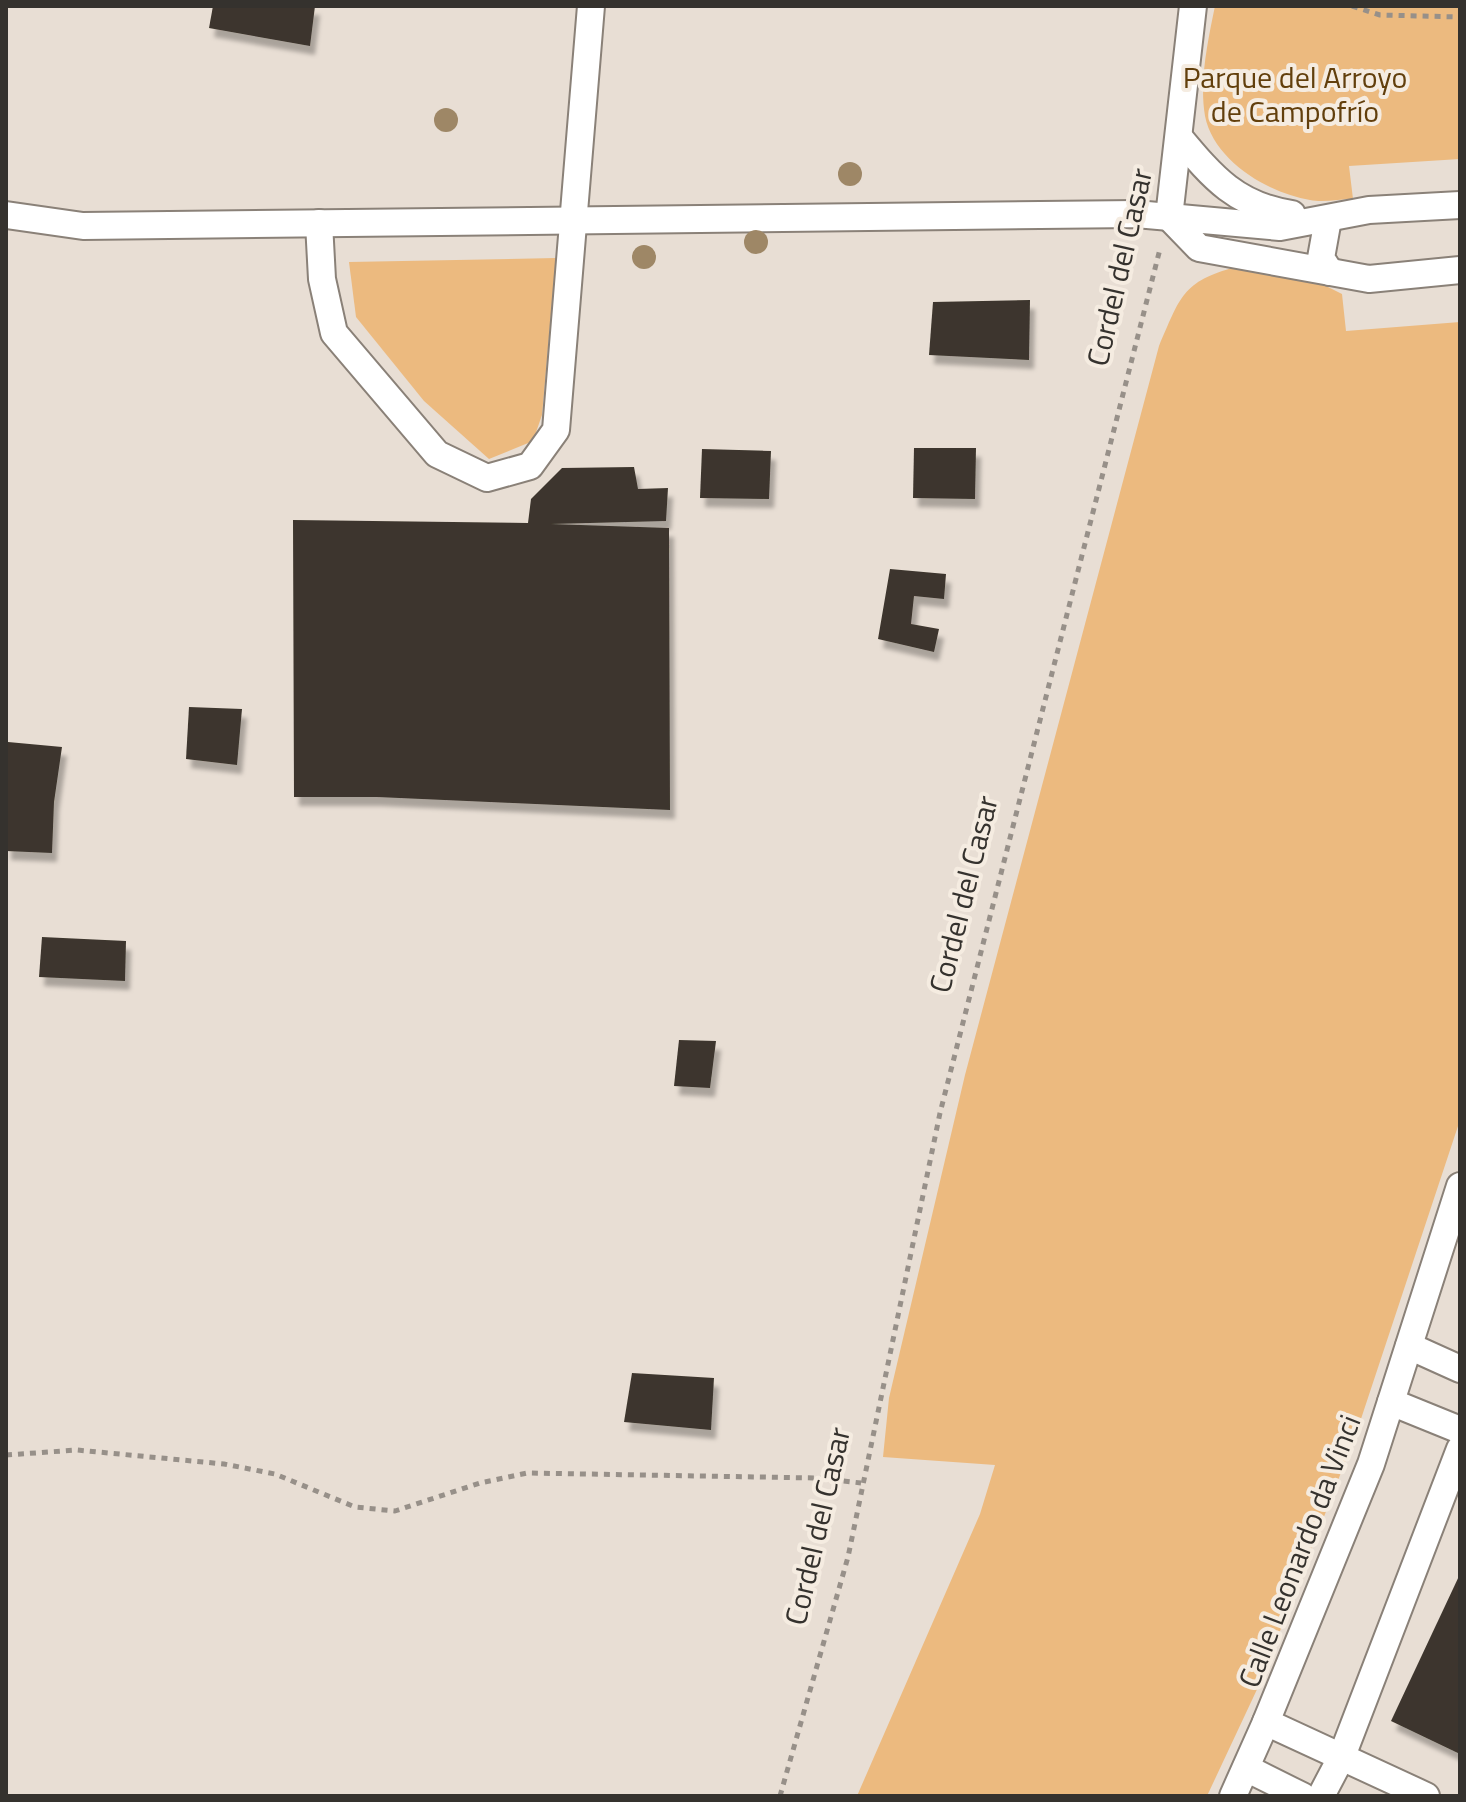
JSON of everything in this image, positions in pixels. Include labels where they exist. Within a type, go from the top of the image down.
[{"type":"street","points":[[319,223],[322,279],[334,333],[437,454],[487,478],[530,466],[556,430],[591,6]]},
{"type":"street","name":"Cordel del Casar","points":[[1169,217],[1193,6]]},
{"type":"street","points":[[1179,137],[1223,188],[1267,210],[1328,219]]},
{"type":"street","points":[[6,215],[83,226],[1136,214],[1280,227],[1369,210],[1460,205]]},
{"type":"street","points":[[1169,217],[1199,248],[1330,272],[1369,279],[1460,270]]},
{"type":"street","points":[[1328,219],[1321,258],[1330,272]]},
{"type":"street","name":"Calle Leonardo da Vinci","points":[[1233,1796],[1371,1464],[1460,1186]]},
{"type":"street","points":[[1409,1346],[1460,1369]]},
{"type":"street","name":"Calle Leonardo da Vinci","points":[[1391,1402],[1460,1430]]},
{"type":"street","points":[[1321,1796],[1342,1756],[1460,1449]]},
{"type":"street","name":"Calle Leonardo da Vinci","points":[[1266,1722],[1426,1796]]},
{"type":"street","points":[[1246,1768],[1302,1796]]},
{"type":"path","points":[[1352,6],[1380,15],[1460,17]]},
{"type":"path","name":"Cordel del Casar","points":[[780,1796],[848,1557],[940,1113],[1169,217]]},
{"type":"path","points":[[6,1455],[77,1450],[224,1464],[275,1474],[355,1507],[395,1511],[480,1483],[527,1473],[817,1478],[861,1483]]},
{"type":"green space","name":"Parque del Arroyo de Campofrío","points":[[1215,6],[1460,6],[1460,159],[1349,166],[1353,199],[1310,200],[1261,182],[1231,161],[1219,147],[1205,116],[1204,75]]},
{"type":"green space","points":[[556,258],[542,415],[533,441],[489,459],[424,401],[356,317],[349,262]]},
{"type":"green space","points":[[1236,267],[1314,280],[1342,294],[1346,331],[1460,322],[1460,1120],[1357,1431],[1260,1683],[1207,1796],[857,1796],[980,1514],[995,1465],[883,1457],[889,1398],[965,1075],[1159,346],[1178,304],[1193,285]]},
{"type":"building","points":[[213,6],[315,6],[310,46],[209,28]]},
{"type":"building","points":[[1030,300],[1029,360],[929,355],[933,302]]},
{"type":"building","points":[[914,448],[976,448],[975,499],[913,498]]},
{"type":"building","points":[[702,449],[771,451],[769,499],[700,498]]},
{"type":"building","points":[[634,467],[638,489],[668,488],[666,521],[551,524],[669,528],[670,810],[377,797],[294,797],[293,520],[528,523],[531,499],[562,468]]},
{"type":"building","points":[[890,569],[946,574],[944,599],[914,596],[911,624],[939,629],[934,652],[878,639]]},
{"type":"building","points":[[189,707],[242,709],[237,765],[186,759]]},
{"type":"building","points":[[8,742],[62,747],[54,802],[52,853],[6,851]]},
{"type":"building","points":[[42,937],[126,941],[125,981],[39,977]]},
{"type":"building","points":[[679,1040],[716,1041],[710,1088],[674,1086]]},
{"type":"building","points":[[632,1373],[714,1378],[711,1430],[624,1422]]},
{"type":"building","points":[[1460,1574],[1460,1754],[1391,1721]]}]
